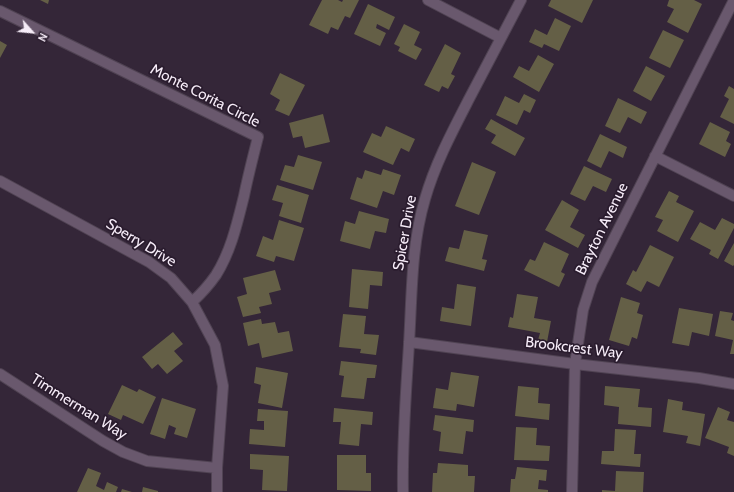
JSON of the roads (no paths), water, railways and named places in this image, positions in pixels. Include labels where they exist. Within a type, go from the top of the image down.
[{"type":"street","points":[[428,0],[501,38]]},
{"type":"street","name":"Spicer Drive","points":[[403,492],[402,464],[404,407],[411,296],[419,221],[436,167],[448,140],[521,0]]},
{"type":"street","name":"Brayton Avenue","points":[[572,492],[574,364],[583,310],[592,282],[734,0]]},
{"type":"street","name":"Monte Corita Circle","points":[[0,11],[258,137],[230,247],[216,275],[205,290],[192,302]]},
{"type":"street","points":[[655,156],[734,196]]},
{"type":"street","name":"Sperry Drive","points":[[0,181],[149,262],[171,278],[192,302],[214,345],[224,386],[217,468],[217,492]]},
{"type":"street","name":"Brookcrest Way","points":[[409,342],[574,364],[699,378],[734,384]]},
{"type":"street","name":"Timmerman Way","points":[[0,374],[103,441],[123,452],[146,461],[217,468]]}]
